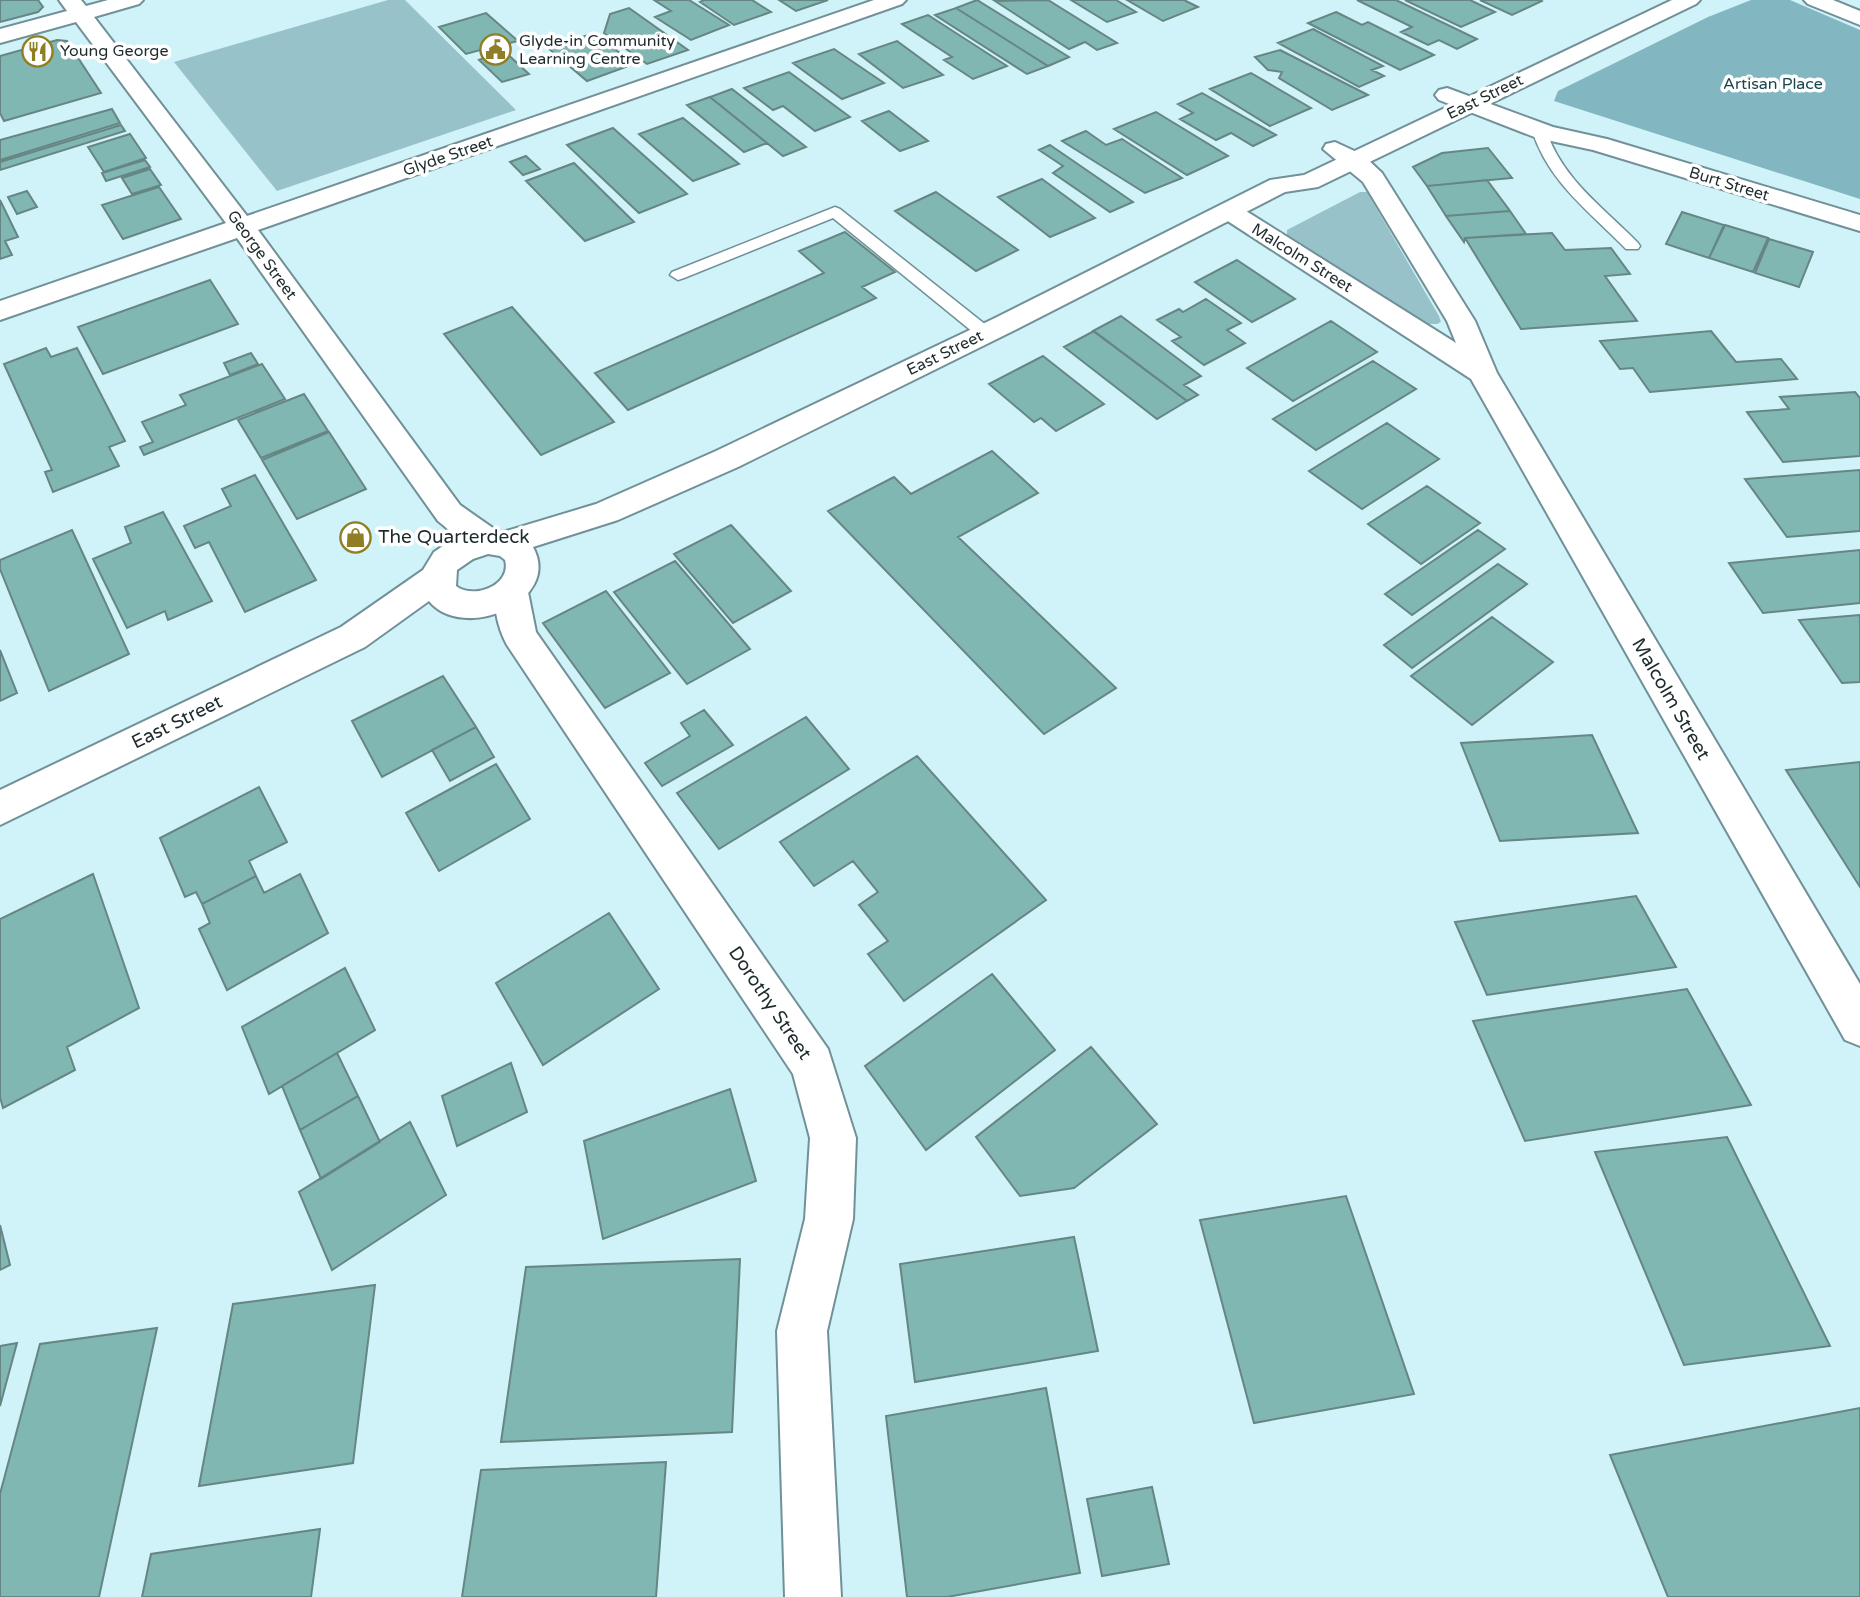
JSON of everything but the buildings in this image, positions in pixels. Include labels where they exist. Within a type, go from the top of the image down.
[{"type":"street","points":[[0,36],[76,7],[132,0]]},
{"type":"street","name":"Glyde Street","points":[[0,311],[895,0]]},
{"type":"street","name":"East Street","points":[[496,543],[607,512],[727,459],[1279,186],[1309,182],[1344,154],[1469,94],[1647,0]]},
{"type":"street","name":"East Street","points":[[1469,94],[1689,0]]},
{"type":"street","points":[[1815,0],[1860,19]]},
{"type":"street","name":"George Street","points":[[76,7],[243,228],[449,513],[496,543]]},
{"type":"street","name":"Burt Street","points":[[1469,94],[1539,130],[1598,144],[1860,223]]},
{"type":"street","name":"Burt Street","points":[[1469,94],[1598,144]]},
{"type":"street","name":"Malcolm Street","points":[[1344,154],[1373,178],[1461,321],[1482,373],[1860,1024]]},
{"type":"street","name":"Malcolm Street","points":[[1228,211],[1482,373]]},
{"type":"street","name":"East Street","points":[[517,584],[607,512]]},
{"type":"street","points":[[440,571],[461,549],[496,543],[516,549],[525,566],[517,584],[487,604],[454,602],[441,592],[440,571],[449,513]]},
{"type":"street","name":"East Street","points":[[353,637],[440,571]]},
{"type":"street","name":"Dorothy Street","points":[[517,584],[519,635]]},
{"type":"street","name":"East Street","points":[[0,808],[353,637],[469,605]]},
{"type":"street","name":"Dorothy Street","points":[[469,605],[519,635],[813,1065],[833,1138],[829,1219],[802,1331],[813,1597]]},
{"type":"lane","points":[[1539,130],[1545,153],[1555,170],[1632,246]]},
{"type":"lane","points":[[678,275],[835,212],[985,333]]},
{"type":"shaded area","points":[[388,0],[405,0],[516,110],[277,191],[174,62]]},
{"type":"shaded area","points":[[1360,192],[1367,192],[1441,322],[1425,324],[1287,236],[1287,230]]},
{"type":"green space","name":"Artisan Place","points":[[1751,0],[1790,0],[1860,30],[1860,199],[1554,101],[1558,91],[1708,17]]},
{"type":"place","name":"Glyde-in Community Learning Centre","points":[[496,50]]},
{"type":"place","name":"Young George","points":[[37,51]]},
{"type":"place","name":"The Quarterdeck","points":[[355,537]]}]
